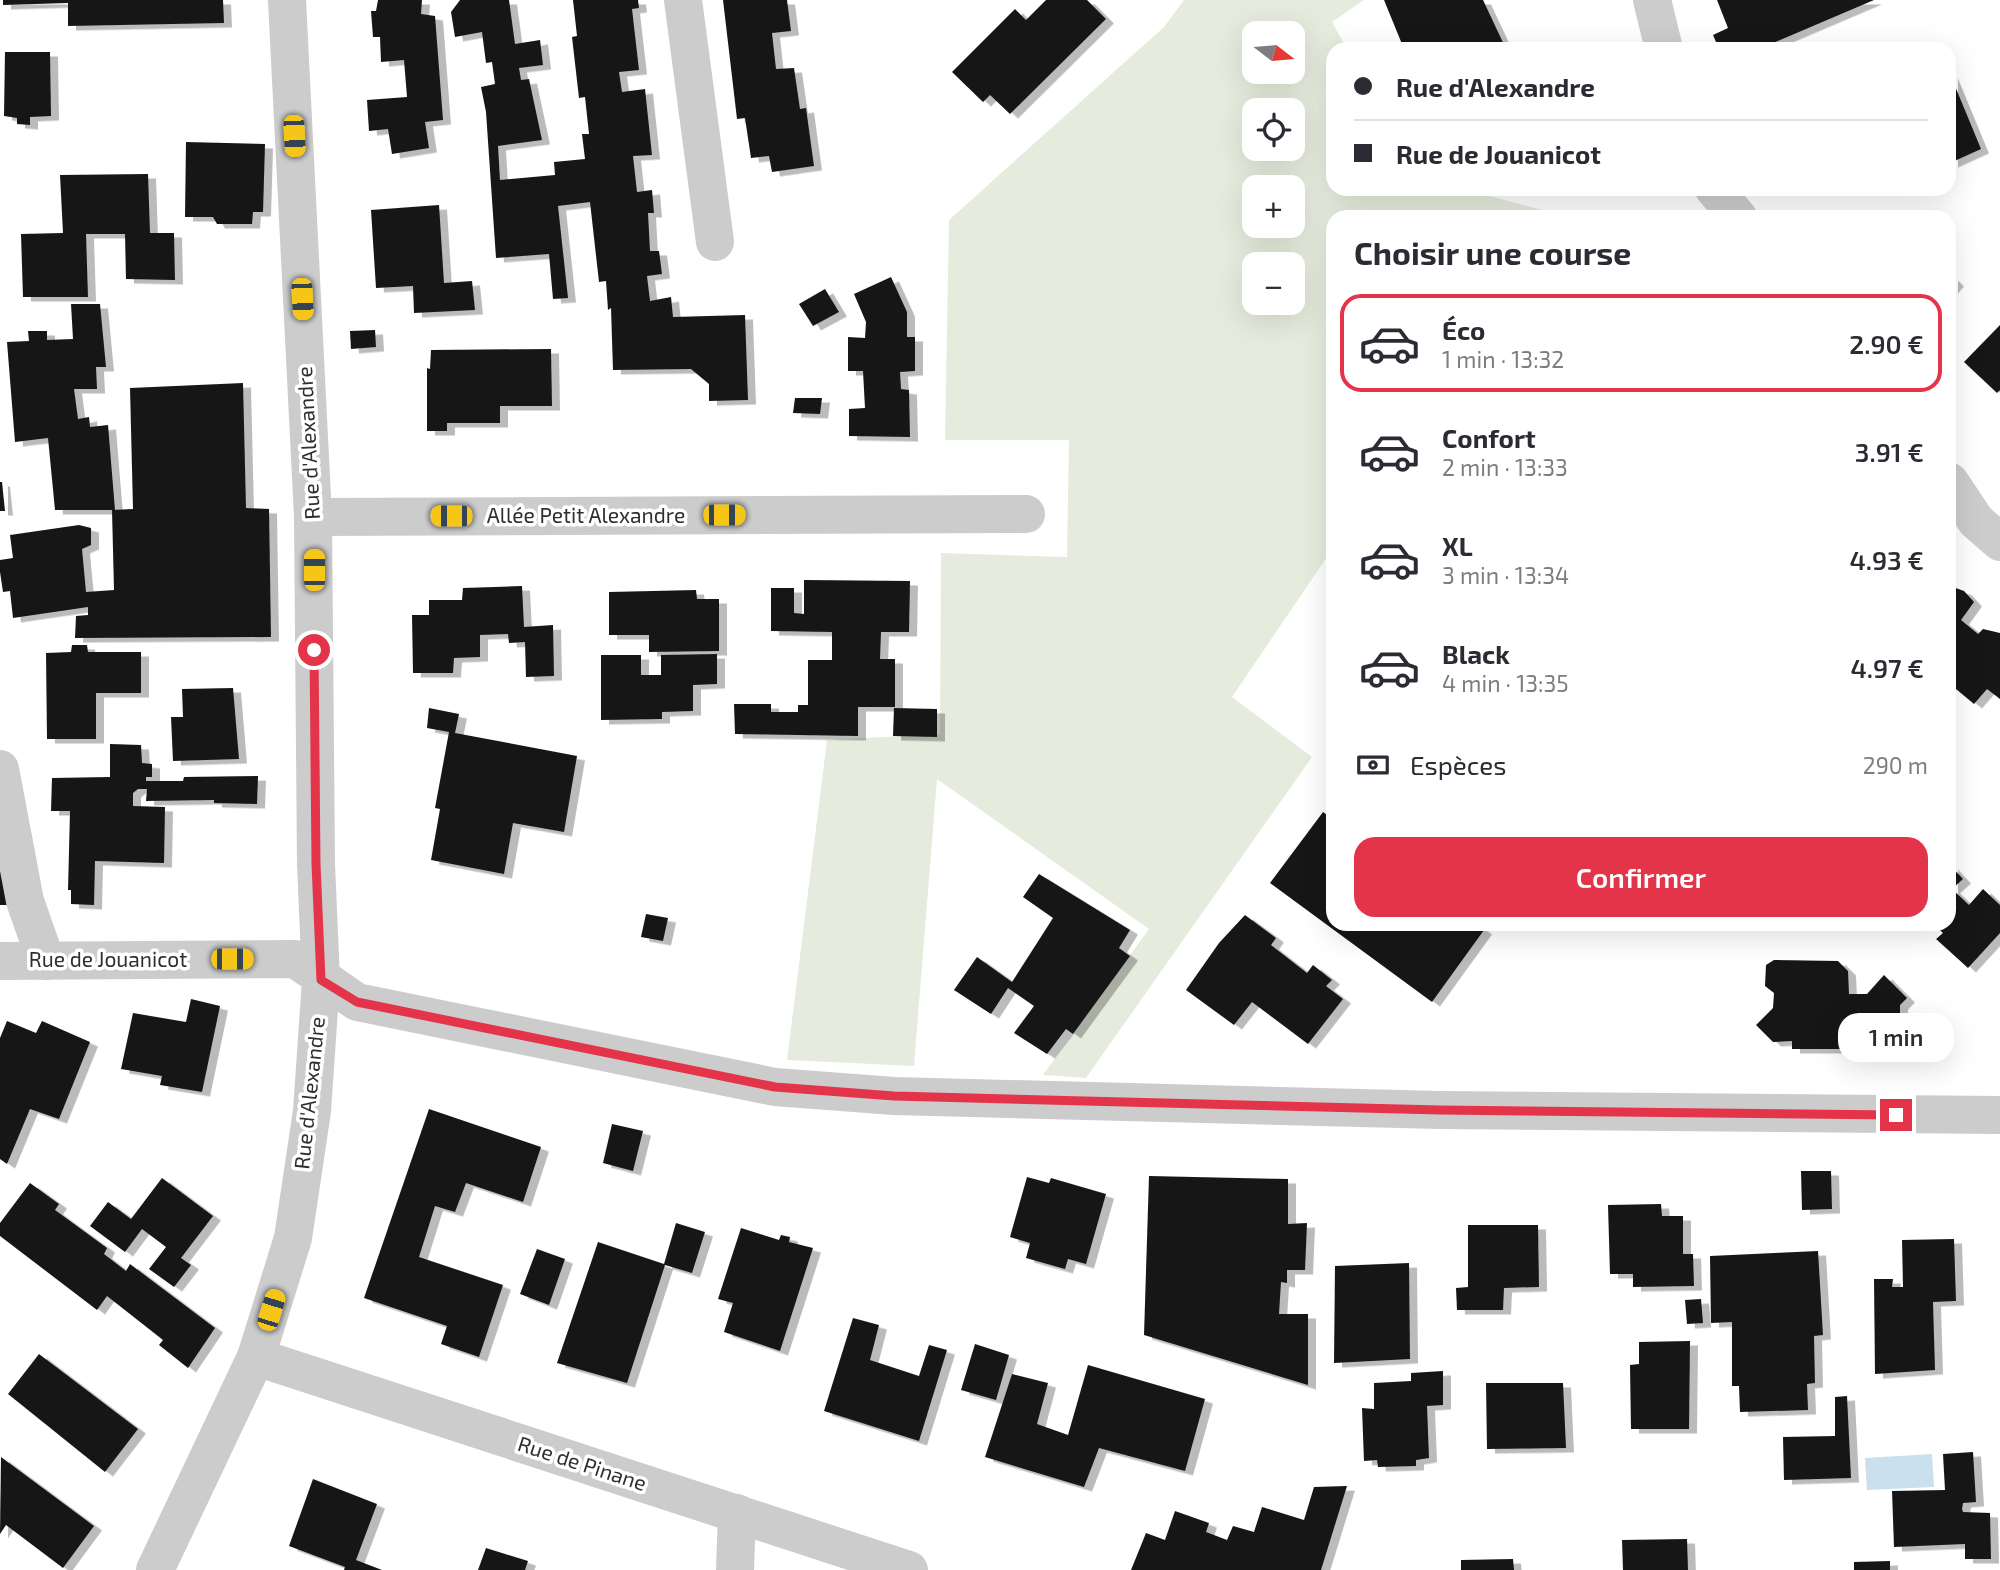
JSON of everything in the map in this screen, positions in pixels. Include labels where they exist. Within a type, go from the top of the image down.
[{"type":"street","name":"Rue d'Alexandre","points":[[155,1570],[256,1357],[293,1238],[312,1111],[321,980],[316,864],[313,517],[287,0]]},
{"type":"street","points":[[683,0],[715,242]]},
{"type":"street","points":[[1653,0],[1662,42]]},
{"type":"street","points":[[1720,196],[1732,210]]},
{"type":"street","points":[[1956,491],[1976,521],[2000,542]]},
{"type":"street","name":"Allée Petit Alexandre","points":[[313,517],[1026,514]]},
{"type":"street","points":[[0,769],[25,901],[46,961]]},
{"type":"street","name":"Rue de Jouanicot","points":[[0,961],[295,959],[321,980],[357,1002],[775,1087],[894,1096],[1440,1110],[2000,1115]]},
{"type":"street","name":"Rue de Pinane","points":[[256,1357],[909,1570]]},
{"type":"street","points":[[735,1570],[737,1513]]},
{"type":"green space","points":[[1184,0],[1364,0],[1332,22],[1343,42],[1326,42],[1326,196],[1490,196],[1542,210],[1326,210],[1326,558],[1232,697],[1312,757],[1086,1078],[1043,1075],[1149,929],[937,779],[914,1066],[787,1060],[827,740],[940,734],[941,553],[1067,557],[1069,440],[945,440],[949,220],[1164,27]]},
{"type":"water","points":[[1932,1454],[1934,1487],[1867,1490],[1865,1458]]},
{"type":"building","points":[[3,0],[223,0],[224,23],[68,26],[68,3],[3,5]]},
{"type":"building","points":[[378,0],[422,0],[421,14],[435,16],[443,120],[425,122],[429,148],[392,154],[388,129],[369,131],[367,100],[407,97],[404,60],[381,62],[380,37],[373,37],[371,11],[376,11]]},
{"type":"building","points":[[460,0],[509,0],[515,44],[540,40],[543,65],[519,68],[521,80],[529,79],[542,140],[498,146],[500,180],[555,175],[554,162],[585,159],[582,134],[589,134],[585,97],[579,98],[572,37],[577,36],[573,0],[638,0],[639,8],[632,9],[639,70],[619,72],[622,92],[645,89],[652,155],[633,156],[637,192],[652,190],[654,213],[648,213],[650,251],[659,251],[662,274],[647,276],[650,301],[671,297],[673,317],[745,315],[748,400],[709,401],[709,384],[691,369],[613,370],[611,308],[608,310],[606,281],[599,282],[590,202],[558,206],[568,298],[553,299],[549,254],[496,258],[486,112],[481,87],[495,84],[492,62],[486,63],[482,32],[455,37],[451,12]]},
{"type":"building","points":[[723,0],[787,0],[791,31],[772,33],[776,69],[794,68],[800,109],[806,108],[814,166],[772,172],[769,156],[751,158],[745,118],[737,119]]},
{"type":"building","points":[[1046,0],[1087,0],[1106,19],[1010,114],[990,95],[983,102],[952,72],[1015,9],[1026,20]]},
{"type":"building","points":[[1384,0],[1483,0],[1503,42],[1401,42]]},
{"type":"building","points":[[1717,0],[1874,0],[1775,42],[1716,42],[1713,35],[1728,28]]},
{"type":"building","points":[[5,52],[50,52],[51,116],[30,117],[30,125],[17,124],[17,118],[4,116]]},
{"type":"building","points":[[1956,89],[1981,149],[1956,160]]},
{"type":"building","points":[[186,142],[265,144],[263,212],[253,212],[252,224],[217,224],[213,217],[185,217]]},
{"type":"building","points":[[148,174],[150,233],[174,233],[175,280],[126,279],[125,234],[86,234],[88,297],[23,297],[21,234],[63,233],[60,175]]},
{"type":"building","points":[[439,205],[444,283],[472,281],[475,310],[414,313],[413,286],[376,288],[371,210]]},
{"type":"building","points":[[891,277],[907,312],[907,337],[915,337],[915,371],[900,372],[901,389],[909,390],[910,437],[849,436],[849,409],[865,408],[863,371],[848,371],[848,337],[865,338],[866,322],[854,294]]},
{"type":"building","points":[[825,289],[839,312],[813,326],[799,304]]},
{"type":"building","points":[[71,304],[100,304],[106,367],[96,367],[97,389],[74,389],[78,419],[89,417],[90,427],[108,425],[115,510],[55,510],[48,438],[15,442],[7,342],[29,341],[28,331],[47,331],[47,340],[73,339]]},
{"type":"building","points":[[2000,325],[2000,390],[1997,393],[1964,362]]},
{"type":"building","points":[[375,330],[376,347],[351,349],[350,331]]},
{"type":"building","points":[[551,349],[552,406],[500,406],[500,423],[447,423],[447,431],[427,431],[427,368],[430,369],[431,350]]},
{"type":"building","points":[[243,383],[246,508],[269,509],[271,637],[75,638],[76,616],[88,615],[88,607],[13,618],[10,591],[3,592],[0,572],[0,560],[13,558],[10,535],[79,525],[91,528],[91,545],[82,549],[86,592],[114,590],[112,510],[133,509],[130,388]]},
{"type":"building","points":[[795,398],[822,398],[820,414],[793,413]]},
{"type":"building","points":[[2,482],[5,511],[0,511]]},
{"type":"building","points":[[804,580],[910,581],[909,632],[881,632],[880,659],[895,659],[895,707],[858,707],[858,736],[735,734],[734,704],[771,704],[771,712],[798,712],[798,705],[808,705],[808,660],[832,660],[832,632],[771,631],[771,588],[794,588],[794,613],[804,614]]},
{"type":"building","points":[[522,586],[524,627],[553,625],[554,676],[526,677],[525,642],[509,643],[508,634],[480,635],[480,657],[454,658],[453,673],[413,673],[412,615],[429,615],[429,600],[462,600],[463,588]]},
{"type":"building","points":[[1956,588],[1964,591],[1974,602],[1961,620],[1978,634],[1983,629],[2000,633],[2000,699],[1987,689],[1974,704],[1956,689]]},
{"type":"building","points":[[696,590],[697,599],[719,599],[719,651],[649,652],[649,635],[609,635],[609,592]]},
{"type":"building","points":[[72,645],[87,645],[88,652],[141,652],[141,693],[96,693],[96,739],[47,739],[46,653],[71,652]]},
{"type":"building","points":[[717,654],[717,684],[693,685],[693,711],[662,712],[662,719],[601,720],[601,655],[641,655],[641,675],[661,675],[661,655]]},
{"type":"building","points":[[233,688],[239,759],[173,761],[171,717],[183,717],[182,689]]},
{"type":"building","points":[[429,708],[459,714],[455,733],[577,756],[564,832],[513,823],[504,874],[431,860],[440,809],[435,808],[449,732],[427,728]]},
{"type":"building","points":[[894,708],[937,709],[937,737],[893,736]]},
{"type":"building","points":[[110,744],[141,745],[142,763],[152,764],[152,777],[146,777],[146,781],[183,781],[184,777],[258,776],[257,804],[214,803],[214,800],[146,801],[147,789],[138,789],[133,793],[133,806],[165,807],[164,863],[95,861],[94,905],[71,904],[71,890],[68,890],[70,811],[51,811],[52,778],[110,777]]},
{"type":"building","points":[[1323,812],[1326,814],[1326,924],[1270,883]]},
{"type":"building","points":[[0,856],[11,905],[0,905]]},
{"type":"building","points":[[1956,871],[1963,879],[1956,885]]},
{"type":"building","points":[[1039,874],[1130,930],[1119,948],[1130,956],[1073,1034],[1066,1029],[1047,1054],[1014,1033],[1034,1006],[1008,988],[991,1014],[954,990],[977,957],[1012,982],[1053,918],[1023,897]]},
{"type":"building","points":[[1983,889],[2000,905],[2000,933],[1968,968],[1936,939],[1943,933],[1941,931],[1956,931],[1956,893],[1969,905]]},
{"type":"building","points":[[646,914],[668,918],[663,941],[641,937]]},
{"type":"building","points":[[1245,915],[1276,938],[1271,945],[1307,973],[1313,965],[1332,980],[1326,986],[1343,999],[1308,1044],[1252,1002],[1234,1025],[1186,990],[1219,943]]},
{"type":"building","points":[[1335,931],[1483,931],[1432,1002]]},
{"type":"building","points":[[1774,960],[1838,961],[1848,971],[1849,994],[1867,994],[1884,975],[1907,998],[1900,1005],[1900,1049],[1792,1049],[1792,1041],[1773,1042],[1756,1025],[1773,1008],[1774,993],[1765,986],[1766,965]]},
{"type":"building","points":[[191,999],[220,1006],[202,1092],[160,1085],[162,1076],[121,1069],[133,1013],[186,1022]]},
{"type":"building","points":[[7,1021],[36,1033],[42,1021],[90,1042],[59,1119],[30,1109],[7,1164],[0,1159],[0,1038]]},
{"type":"building","points":[[429,1109],[541,1147],[523,1202],[466,1183],[455,1212],[435,1206],[419,1257],[503,1285],[479,1357],[441,1344],[447,1326],[364,1298]]},
{"type":"building","points":[[612,1124],[643,1131],[633,1171],[603,1163]]},
{"type":"building","points":[[1801,1171],[1831,1171],[1832,1209],[1802,1210]]},
{"type":"building","points":[[1149,1176],[1288,1179],[1288,1224],[1307,1223],[1305,1270],[1287,1270],[1287,1283],[1281,1282],[1279,1314],[1308,1314],[1308,1385],[1144,1335]]},
{"type":"building","points":[[1027,1177],[1049,1183],[1051,1178],[1106,1194],[1086,1264],[1068,1259],[1065,1269],[1026,1258],[1030,1243],[1010,1237]]},
{"type":"building","points":[[162,1178],[213,1216],[181,1258],[191,1265],[174,1287],[149,1269],[166,1247],[142,1229],[125,1252],[90,1226],[108,1202],[131,1219]]},
{"type":"building","points":[[30,1183],[59,1204],[55,1210],[107,1248],[104,1254],[126,1271],[130,1264],[215,1328],[188,1368],[159,1345],[163,1340],[107,1296],[97,1310],[0,1236],[0,1223]]},
{"type":"building","points":[[1661,1204],[1662,1216],[1683,1216],[1683,1254],[1693,1254],[1694,1286],[1633,1287],[1633,1274],[1610,1274],[1608,1205]]},
{"type":"building","points":[[676,1223],[705,1232],[692,1273],[665,1265],[627,1383],[557,1363],[598,1242],[664,1264]]},
{"type":"building","points":[[1468,1225],[1538,1225],[1539,1287],[1504,1288],[1503,1310],[1457,1310],[1456,1288],[1468,1287]]},
{"type":"building","points":[[741,1228],[779,1240],[781,1235],[790,1237],[789,1242],[813,1248],[780,1351],[724,1332],[733,1303],[718,1299]]},
{"type":"building","points":[[1954,1239],[1956,1301],[1933,1302],[1935,1370],[1875,1374],[1874,1279],[1893,1279],[1892,1287],[1903,1287],[1902,1240]]},
{"type":"building","points":[[537,1249],[565,1259],[549,1305],[520,1294]]},
{"type":"building","points":[[1818,1251],[1823,1335],[1814,1336],[1815,1383],[1807,1384],[1808,1410],[1740,1412],[1739,1386],[1732,1386],[1732,1322],[1711,1323],[1710,1256]]},
{"type":"building","points":[[1409,1263],[1410,1359],[1334,1363],[1335,1266]]},
{"type":"building","points":[[1701,1299],[1703,1323],[1687,1324],[1685,1300]]},
{"type":"building","points":[[853,1318],[879,1325],[870,1360],[919,1376],[929,1345],[947,1350],[919,1441],[824,1411]]},
{"type":"building","points":[[1690,1341],[1689,1429],[1631,1429],[1630,1365],[1639,1364],[1639,1342]]},
{"type":"building","points":[[975,1344],[1009,1355],[996,1400],[961,1390]]},
{"type":"building","points":[[39,1354],[138,1429],[105,1472],[8,1394]]},
{"type":"building","points":[[1088,1365],[1205,1399],[1185,1471],[1099,1448],[1084,1487],[985,1457],[1012,1374],[1048,1383],[1037,1424],[1068,1435]]},
{"type":"building","points":[[1443,1371],[1443,1405],[1427,1406],[1429,1458],[1416,1460],[1416,1466],[1378,1467],[1377,1460],[1364,1461],[1362,1408],[1374,1409],[1374,1383],[1411,1381],[1411,1373]]},
{"type":"building","points":[[1486,1383],[1563,1383],[1566,1448],[1487,1449]]},
{"type":"building","points":[[1847,1396],[1851,1478],[1784,1480],[1783,1437],[1835,1436],[1835,1397]]},
{"type":"building","points":[[1973,1452],[1976,1502],[1963,1503],[1962,1509],[1963,1512],[1990,1513],[1991,1559],[1965,1559],[1965,1544],[1894,1547],[1892,1491],[1945,1490],[1943,1454]]},
{"type":"building","points":[[1,1457],[94,1526],[63,1568],[6,1525],[0,1534]]},
{"type":"building","points":[[313,1479],[377,1504],[356,1560],[382,1570],[344,1570],[345,1567],[289,1546]]},
{"type":"building","points":[[1347,1486],[1321,1570],[1131,1570],[1146,1533],[1165,1540],[1175,1511],[1209,1523],[1206,1532],[1227,1540],[1233,1526],[1254,1532],[1262,1507],[1304,1520],[1314,1487]]},
{"type":"building","points":[[1687,1539],[1688,1570],[1623,1570],[1622,1540]]},
{"type":"building","points":[[486,1548],[528,1561],[525,1570],[478,1570]]},
{"type":"building","points":[[1513,1559],[1514,1570],[1461,1570],[1461,1560]]},
{"type":"building","points":[[1890,1561],[1890,1570],[1854,1570],[1854,1562]]},
{"type":"route","points":[[314,650],[316,864],[321,980],[357,1002],[775,1087],[894,1096],[1440,1110],[1896,1115]]}]
